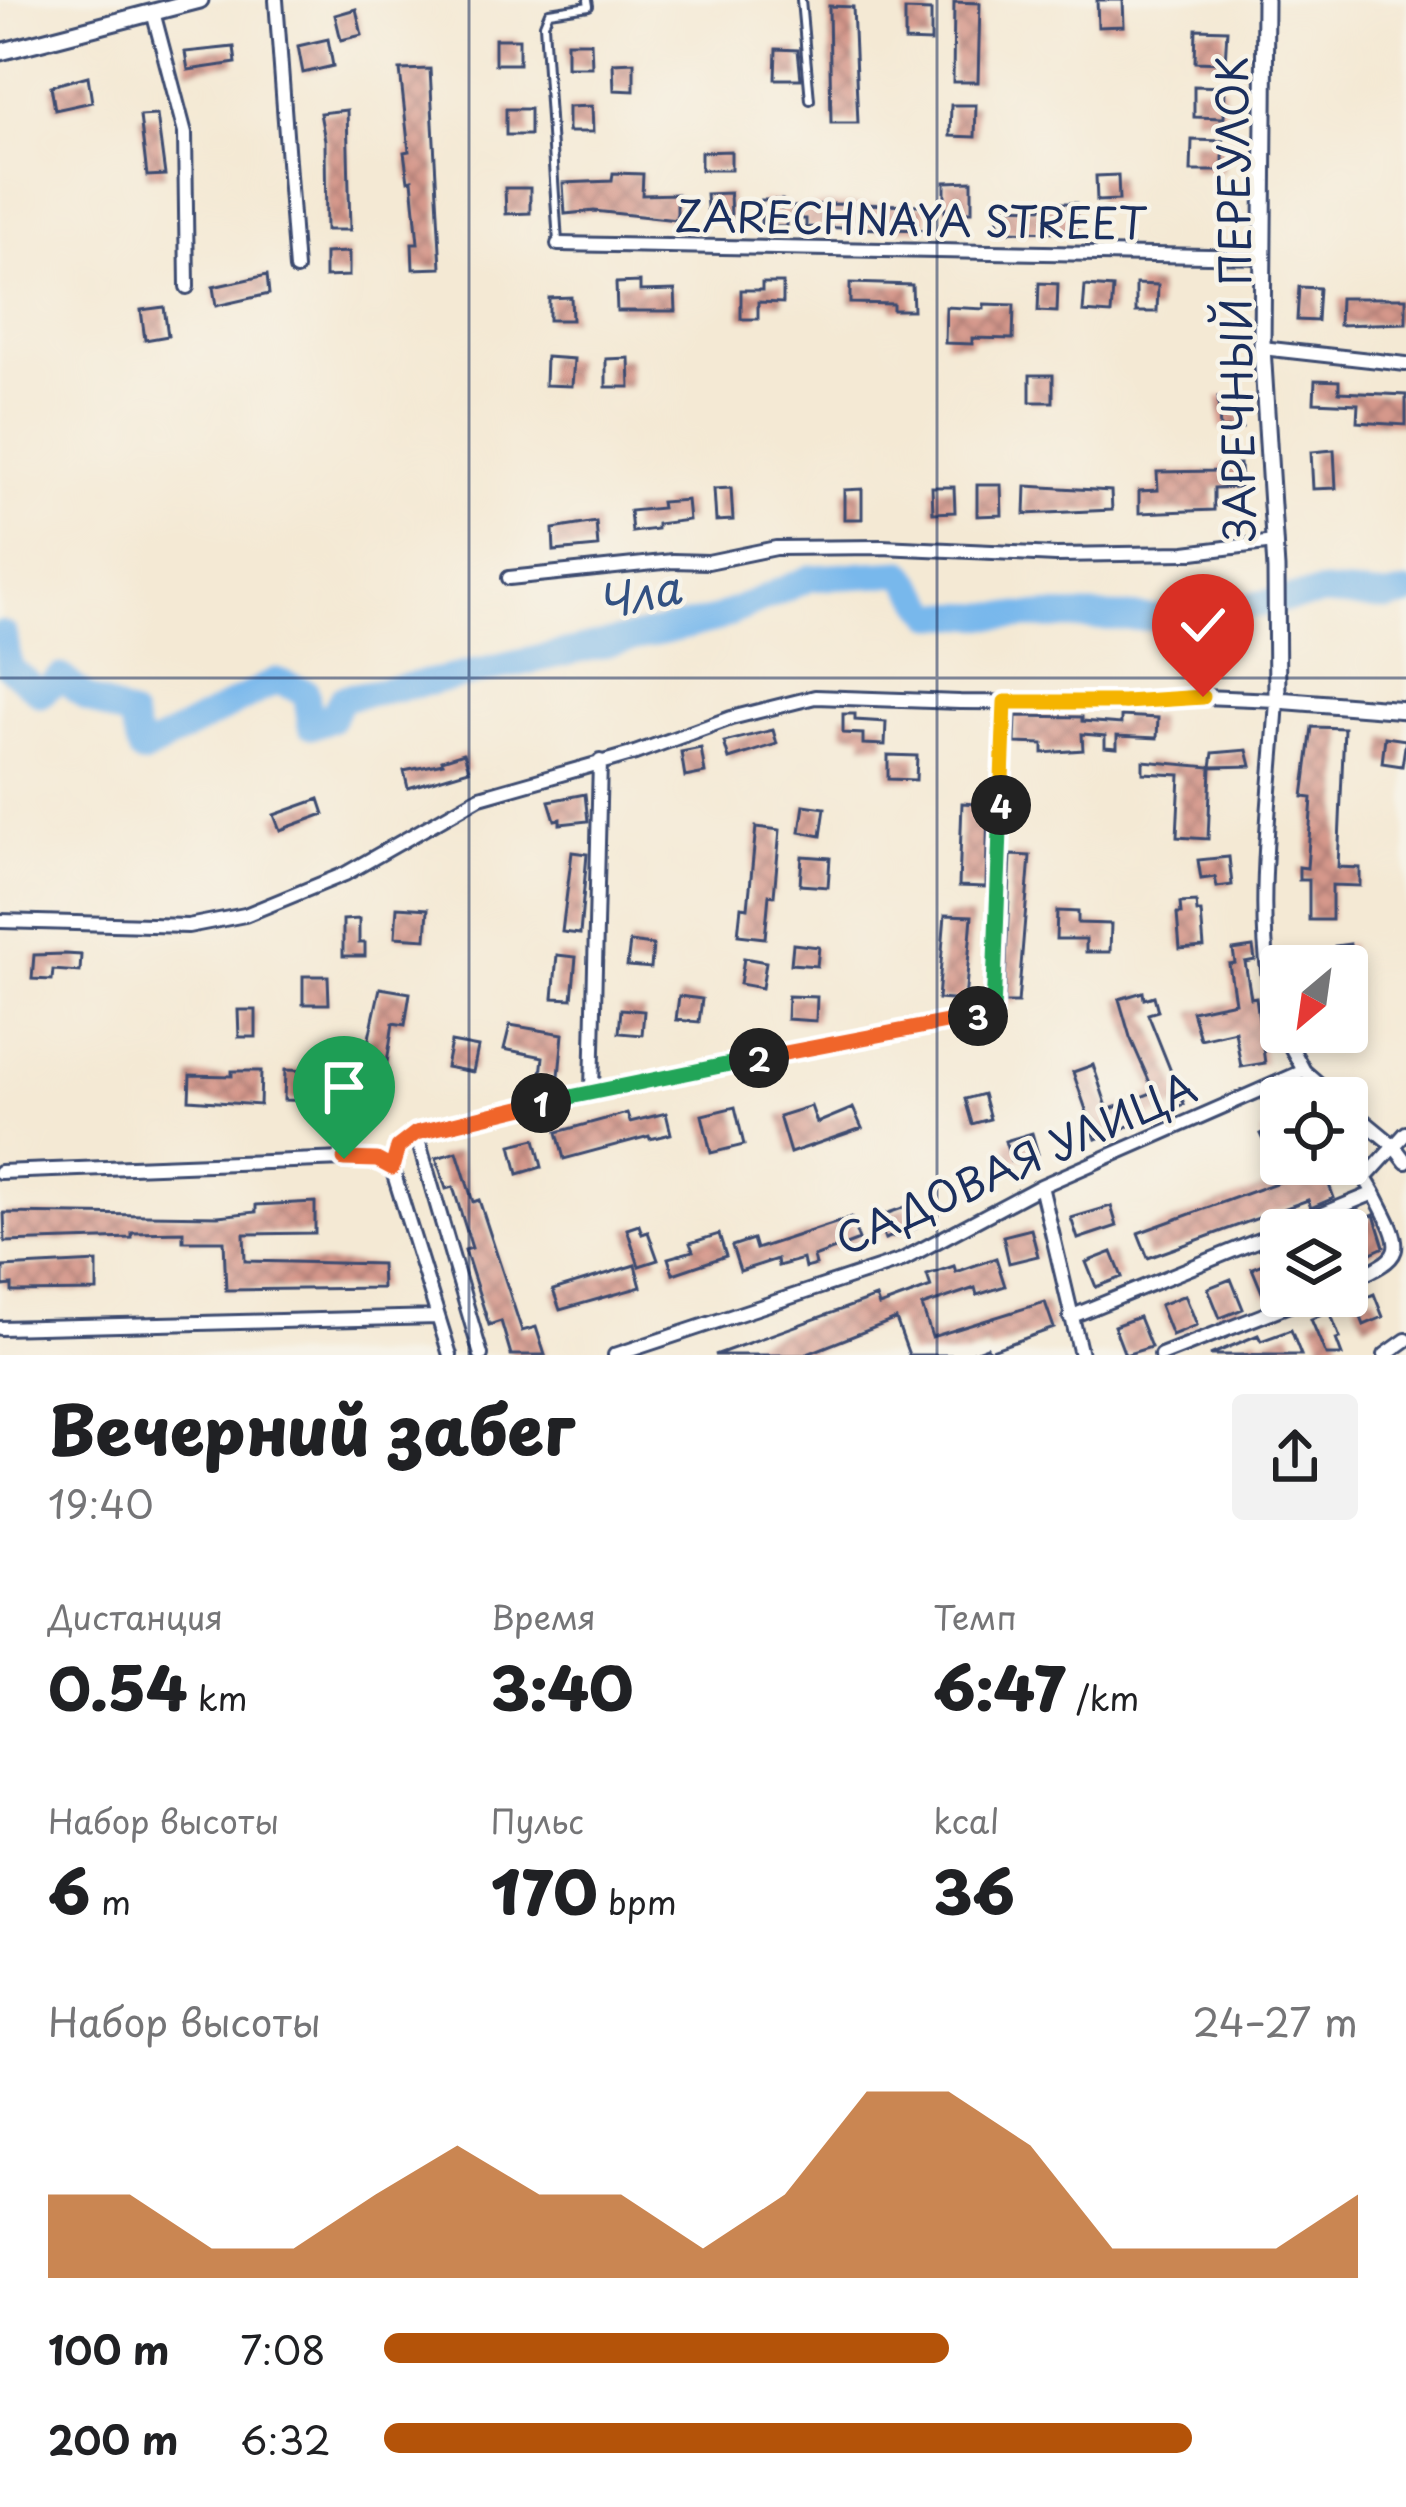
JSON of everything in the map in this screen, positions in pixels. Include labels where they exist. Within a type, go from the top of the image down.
[{"type":"street","points":[[0,52],[200,0]]},
{"type":"street","points":[[276,0],[296,269]]},
{"type":"street","name":"ЗАРЕЧНЫЙ ПЕРЕУЛОК","points":[[1265,0],[1262,348],[1278,624],[1265,904],[1268,945]]},
{"type":"street","points":[[153,12],[185,133],[187,287]]},
{"type":"street","name":"ZARECHNAYA STREET","points":[[558,244],[1263,257]]},
{"type":"street","points":[[1262,348],[1406,364]]},
{"type":"street","points":[[509,578],[673,561],[708,562],[776,548],[882,547],[1056,555],[1185,553],[1274,542]]},
{"type":"street","points":[[0,921],[188,926],[245,915],[345,874],[480,797],[814,697],[1114,703],[1203,697],[1406,710]]},
{"type":"street","points":[[450,1355],[392,1168],[398,1147],[416,1133],[592,1091],[993,1013],[1005,702]]},
{"type":"street","points":[[592,1091],[600,761]]},
{"type":"street","name":"ЗАРЕЧНЫЙ ПЕРЕУЛОК","points":[[1295,1053],[1304,1071]]},
{"type":"street","points":[[1304,1071],[1311,1077]]},
{"type":"street","name":"САДОВАЯ УЛИЦА","points":[[616,1355],[902,1260],[1041,1186],[1304,1071]]},
{"type":"street","points":[[1368,1124],[1406,1162]]},
{"type":"street","points":[[416,1133],[481,1355]]},
{"type":"street","points":[[1368,1174],[1406,1133]]},
{"type":"street","points":[[0,1172],[344,1159],[377,1160],[392,1168]]},
{"type":"street","points":[[1368,1183],[1396,1228],[1402,1248],[1392,1265],[1368,1274]]},
{"type":"street","points":[[1041,1186],[1077,1354]]},
{"type":"street","points":[[1334,1209],[1374,1193]]},
{"type":"street","points":[[1070,1317],[1260,1239]]},
{"type":"street","points":[[1162,1355],[1260,1316]]},
{"type":"street","points":[[0,1328],[438,1317]]},
{"type":"street","points":[[1384,1355],[1406,1340]]},
{"type":"lane","points":[[558,244],[544,24],[549,12],[589,5],[588,0]]},
{"type":"lane","points":[[801,0],[810,100]]},
{"type":"building","points":[[1097,0],[1123,0],[1124,26],[1098,27]]},
{"type":"building","points":[[954,2],[980,3],[978,82],[953,82]]},
{"type":"building","points":[[829,6],[853,7],[858,123],[831,123]]},
{"type":"building","points":[[356,9],[362,35],[341,40],[335,15]]},
{"type":"building","points":[[905,10],[931,11],[931,42],[905,41]]},
{"type":"building","points":[[1196,29],[1227,30],[1225,63],[1195,62]]},
{"type":"building","points":[[328,39],[333,66],[303,73],[298,46]]},
{"type":"building","points":[[495,39],[519,39],[519,64],[495,64]]},
{"type":"building","points":[[567,42],[591,42],[592,67],[567,67]]},
{"type":"building","points":[[234,47],[236,63],[188,70],[185,52]]},
{"type":"building","points":[[776,49],[798,50],[801,79],[775,79]]},
{"type":"building","points":[[634,62],[634,91],[614,90],[613,63]]},
{"type":"building","points":[[430,69],[441,268],[413,269],[412,243],[418,243],[412,180],[408,181],[404,152],[409,151],[400,70]]},
{"type":"building","points":[[88,76],[92,102],[55,110],[51,86]]},
{"type":"building","points":[[1194,86],[1225,87],[1224,118],[1194,117]]},
{"type":"building","points":[[951,105],[976,105],[975,137],[950,136]]},
{"type":"building","points":[[592,106],[593,132],[568,132],[568,107]]},
{"type":"building","points":[[506,109],[530,109],[530,135],[506,135]]},
{"type":"building","points":[[347,110],[350,230],[326,230],[325,140],[320,113]]},
{"type":"building","points":[[157,115],[165,175],[147,176],[140,116]]},
{"type":"building","points":[[1192,140],[1223,141],[1223,171],[1191,171]]},
{"type":"building","points":[[731,151],[731,170],[701,170],[701,152]]},
{"type":"building","points":[[613,173],[643,174],[642,195],[677,194],[677,220],[594,211],[565,214],[563,183],[612,181]]},
{"type":"building","points":[[1118,175],[1119,200],[1097,201],[1096,176]]},
{"type":"building","points":[[972,181],[972,212],[945,212],[945,182]]},
{"type":"building","points":[[505,188],[530,188],[530,213],[506,214]]},
{"type":"building","points":[[730,193],[731,218],[708,219],[706,194]]},
{"type":"building","points":[[761,200],[782,200],[782,208],[927,205],[926,230],[806,227],[806,219],[786,219],[786,227],[761,227]]},
{"type":"building","points":[[1043,203],[1076,203],[1076,232],[998,231],[998,207],[1044,208]]},
{"type":"building","points":[[349,252],[349,276],[325,277],[325,253]]},
{"type":"building","points":[[267,275],[269,294],[216,306],[213,287]]},
{"type":"building","points":[[640,282],[640,291],[675,290],[676,311],[617,311],[616,283]]},
{"type":"building","points":[[762,283],[783,283],[783,303],[758,302],[758,319],[741,319],[741,290],[762,290]]},
{"type":"building","points":[[850,283],[912,285],[913,310],[893,310],[893,304],[850,303]]},
{"type":"building","points":[[1039,283],[1058,284],[1057,312],[1038,311]]},
{"type":"building","points":[[1136,284],[1158,285],[1157,312],[1136,312]]},
{"type":"building","points":[[1085,286],[1113,288],[1111,314],[1083,312]]},
{"type":"building","points":[[1299,287],[1319,288],[1317,321],[1297,320]]},
{"type":"building","points":[[571,297],[572,320],[549,320],[549,298]]},
{"type":"building","points":[[1340,298],[1406,298],[1406,323],[1339,325]]},
{"type":"building","points":[[984,304],[1014,305],[1013,339],[945,343],[946,307],[984,309]]},
{"type":"building","points":[[164,307],[168,336],[145,340],[141,310]]},
{"type":"building","points":[[546,357],[574,359],[572,386],[545,385]]},
{"type":"building","points":[[629,358],[630,387],[606,387],[606,359]]},
{"type":"building","points":[[1030,375],[1053,375],[1053,402],[1030,402]]},
{"type":"building","points":[[1315,380],[1339,381],[1339,392],[1406,395],[1406,425],[1357,422],[1358,404],[1314,402]]},
{"type":"building","points":[[1240,396],[1242,428],[1220,429],[1218,397]]},
{"type":"building","points":[[1334,450],[1336,488],[1313,489],[1311,452]]},
{"type":"building","points":[[1240,464],[1241,487],[1214,488],[1214,510],[1139,513],[1139,491],[1158,490],[1157,472],[1218,471],[1218,465]]},
{"type":"building","points":[[977,485],[1001,485],[1002,515],[977,516]]},
{"type":"building","points":[[1026,486],[1111,491],[1112,510],[1025,514]]},
{"type":"building","points":[[932,487],[954,487],[955,512],[933,513]]},
{"type":"building","points":[[731,488],[733,520],[716,521],[714,489]]},
{"type":"building","points":[[862,489],[862,519],[844,519],[844,490]]},
{"type":"building","points":[[687,500],[689,520],[632,532],[630,511]]},
{"type":"building","points":[[596,522],[598,547],[554,551],[553,529]]},
{"type":"building","points":[[843,714],[855,714],[855,720],[886,722],[885,745],[863,744],[863,734],[843,733]]},
{"type":"building","points":[[1016,716],[1082,717],[1082,721],[1121,724],[1121,716],[1158,718],[1157,738],[1117,736],[1117,748],[1105,747],[1105,736],[1082,734],[1083,750],[1043,753],[1043,744],[1015,743]]},
{"type":"building","points":[[1312,727],[1344,728],[1338,867],[1360,868],[1360,886],[1332,885],[1332,920],[1309,920],[1309,880],[1299,880],[1299,867],[1307,868],[1312,798],[1303,797]]},
{"type":"building","points":[[773,730],[777,744],[729,759],[724,742]]},
{"type":"building","points":[[1385,737],[1406,740],[1402,766],[1382,763]]},
{"type":"building","points":[[701,748],[705,773],[685,777],[681,752]]},
{"type":"building","points":[[1247,750],[1251,766],[1211,767],[1213,753]]},
{"type":"building","points":[[464,753],[469,770],[408,788],[404,771]]},
{"type":"building","points":[[888,755],[917,756],[916,780],[888,779]]},
{"type":"building","points":[[1143,761],[1211,767],[1208,839],[1177,837],[1180,775],[1143,773]]},
{"type":"building","points":[[585,794],[588,821],[560,824],[560,819],[555,820],[549,801]]},
{"type":"building","points":[[319,799],[324,814],[280,830],[274,815]]},
{"type":"building","points":[[962,803],[988,805],[986,887],[959,886]]},
{"type":"building","points":[[804,805],[825,808],[821,836],[800,832]]},
{"type":"building","points":[[756,827],[780,830],[765,938],[738,935],[741,907],[748,908]]},
{"type":"building","points":[[572,852],[587,854],[580,934],[562,932]]},
{"type":"building","points":[[1011,855],[1030,856],[1018,1003],[1004,1003]]},
{"type":"building","points":[[802,856],[830,858],[828,887],[800,885]]},
{"type":"building","points":[[1229,857],[1232,885],[1217,887],[1215,877],[1201,879],[1198,860]]},
{"type":"building","points":[[1196,902],[1204,947],[1180,949],[1180,903]]},
{"type":"building","points":[[397,907],[428,909],[426,939],[395,937]]},
{"type":"building","points":[[1057,911],[1078,912],[1078,923],[1111,924],[1110,952],[1086,952],[1086,939],[1056,939]]},
{"type":"building","points":[[945,915],[972,916],[965,1001],[938,999]]},
{"type":"building","points":[[359,919],[359,943],[365,943],[365,956],[343,956],[343,920]]},
{"type":"building","points":[[630,942],[653,945],[651,968],[627,966]]},
{"type":"building","points":[[793,944],[819,947],[817,966],[791,964]]},
{"type":"building","points":[[1253,947],[1255,960],[1245,962],[1251,998],[1256,997],[1260,1053],[1265,1063],[1241,1067],[1235,1031],[1200,1039],[1192,1011],[1235,1002],[1229,964],[1235,963],[1233,950]]},
{"type":"building","points":[[34,955],[81,955],[80,972],[53,970],[52,980],[32,979]]},
{"type":"building","points":[[557,955],[576,957],[572,999],[553,998]]},
{"type":"building","points":[[744,958],[766,962],[762,988],[740,984]]},
{"type":"building","points":[[303,976],[328,976],[329,1004],[303,1004]]},
{"type":"building","points":[[380,988],[410,993],[405,1025],[393,1023],[386,1069],[363,1065]]},
{"type":"building","points":[[1143,992],[1144,999],[1154,996],[1158,1011],[1148,1014],[1184,1104],[1096,1139],[1073,1072],[1093,1065],[1108,1110],[1154,1092],[1119,999]]},
{"type":"building","points":[[679,996],[702,999],[699,1022],[676,1020]]},
{"type":"building","points":[[788,996],[817,997],[816,1021],[787,1019]]},
{"type":"building","points":[[621,1009],[644,1011],[642,1035],[619,1033]]},
{"type":"building","points":[[238,1010],[256,1010],[256,1037],[239,1037]]},
{"type":"building","points":[[510,1025],[563,1034],[559,1076],[541,1075],[543,1057],[504,1049]]},
{"type":"building","points":[[451,1042],[478,1047],[473,1072],[446,1067]]},
{"type":"building","points":[[285,1070],[314,1071],[313,1101],[284,1100]]},
{"type":"building","points":[[232,1071],[261,1071],[260,1105],[189,1100],[190,1075],[232,1076]]},
{"type":"building","points":[[983,1094],[990,1119],[972,1124],[965,1099]]},
{"type":"building","points":[[811,1106],[817,1123],[853,1108],[862,1128],[790,1153],[779,1116]]},
{"type":"building","points":[[735,1107],[744,1145],[711,1153],[702,1115]]},
{"type":"building","points":[[627,1113],[630,1122],[666,1113],[671,1134],[564,1159],[557,1132]]},
{"type":"building","points":[[1032,1133],[1038,1154],[1011,1161],[1005,1141]]},
{"type":"building","points":[[535,1139],[542,1167],[518,1174],[511,1145]]},
{"type":"building","points":[[457,1152],[473,1202],[479,1200],[522,1331],[536,1327],[545,1355],[511,1355],[501,1321],[489,1325],[465,1250],[472,1248],[453,1187],[446,1189],[436,1158]]},
{"type":"building","points":[[1270,1185],[1329,1185],[1334,1198],[1311,1208],[1308,1200],[1283,1209],[1260,1209],[1260,1217],[1148,1258],[1138,1233]]},
{"type":"building","points":[[315,1202],[315,1233],[244,1234],[245,1261],[381,1264],[382,1288],[226,1290],[224,1241],[183,1241],[183,1232],[5,1242],[4,1213],[218,1216],[256,1212],[256,1205]]},
{"type":"building","points":[[908,1206],[916,1228],[885,1239],[877,1217]]},
{"type":"building","points":[[1111,1206],[1117,1226],[1078,1239],[1071,1218]]},
{"type":"building","points":[[1374,1215],[1384,1247],[1368,1254],[1368,1218]]},
{"type":"building","points":[[851,1218],[859,1240],[814,1257],[816,1265],[805,1268],[803,1259],[778,1266],[777,1259],[740,1271],[732,1246],[753,1239],[756,1249]]},
{"type":"building","points":[[639,1225],[642,1234],[648,1232],[658,1260],[639,1266],[627,1229]]},
{"type":"building","points":[[1031,1229],[1038,1256],[1009,1263],[1003,1236]]},
{"type":"building","points":[[719,1234],[726,1256],[673,1274],[668,1258],[693,1251],[690,1243]]},
{"type":"building","points":[[1112,1252],[1122,1277],[1096,1287],[1086,1262]]},
{"type":"building","points":[[996,1258],[1005,1286],[977,1295],[975,1288],[922,1306],[932,1337],[1045,1302],[1054,1328],[989,1351],[987,1347],[966,1355],[909,1355],[896,1319],[805,1355],[715,1355],[876,1297],[879,1306],[931,1287],[927,1275],[954,1266],[956,1272]]},
{"type":"building","points":[[97,1262],[97,1291],[12,1292],[12,1285],[3,1286],[3,1267]]},
{"type":"building","points":[[635,1265],[641,1287],[560,1310],[553,1290]]},
{"type":"building","points":[[1231,1279],[1243,1309],[1220,1318],[1208,1288]]},
{"type":"building","points":[[1374,1294],[1383,1317],[1364,1325],[1361,1317],[1368,1317],[1368,1297]]},
{"type":"building","points":[[1185,1295],[1197,1325],[1172,1335],[1160,1305]]},
{"type":"building","points":[[1139,1317],[1151,1347],[1125,1355],[1114,1326]]},
{"type":"building","points":[[1332,1317],[1342,1355],[1326,1355],[1311,1319]]},
{"type":"building","points":[[1291,1330],[1301,1355],[1210,1355],[1258,1335],[1261,1341]]},
{"type":"waterway","name":"Чла","points":[[0,634],[10,668],[41,694],[61,677],[87,698],[131,718],[142,752],[276,681],[306,692],[311,726],[331,719],[342,698],[714,620],[810,578],[903,573],[934,615],[1175,618],[1324,593],[1388,598],[1406,594]]},
{"type":"route","points":[[344,1159],[377,1160],[392,1168],[398,1147],[416,1133],[592,1091],[993,1013],[1005,702],[1114,703],[1203,697]]}]
